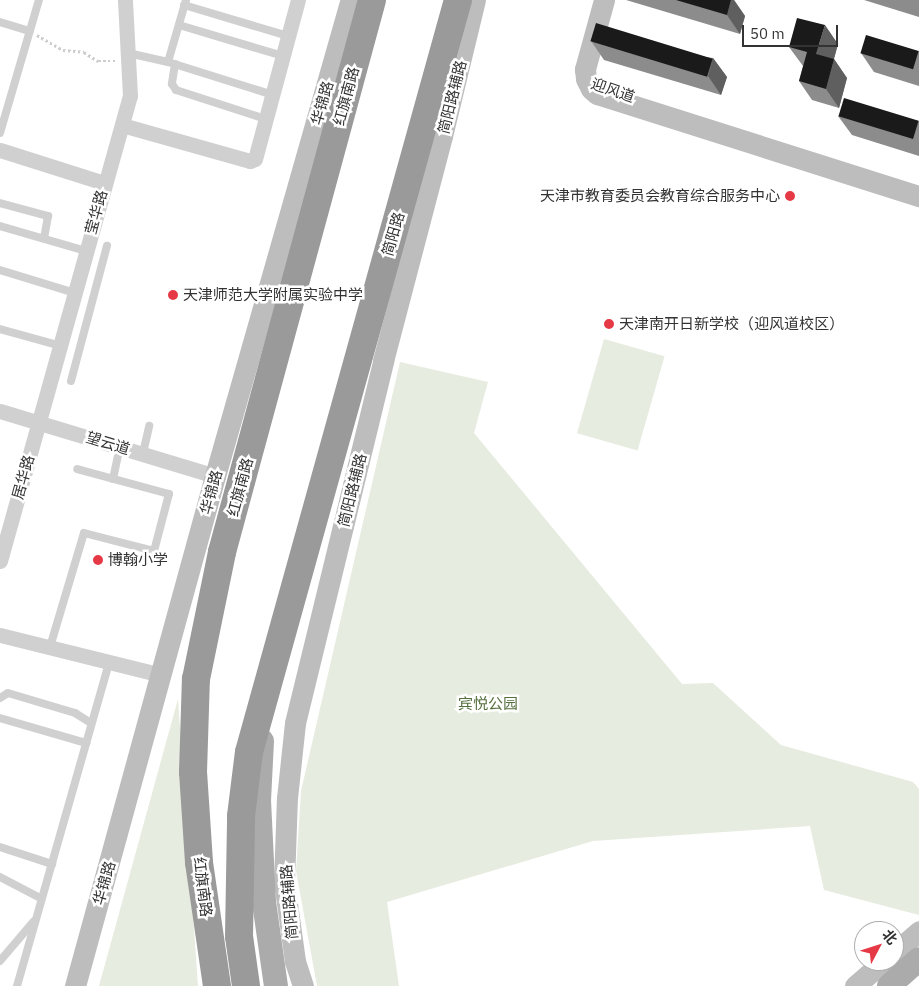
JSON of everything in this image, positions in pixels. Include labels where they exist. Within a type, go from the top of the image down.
[{"type":"highway","name":"红旗南路","points":[[217,986],[199,862],[194,772],[196,679],[222,552],[372,0]]},
{"type":"highway","name":"简阳路","points":[[266,694],[458,0]]},
{"type":"highway","points":[[246,986],[239,936],[241,816],[248,752],[266,694]]},
{"type":"main road","points":[[266,694],[259,800],[264,902],[276,986]]},
{"type":"main road","points":[[889,986],[919,959]]},
{"type":"street","name":"莹华路","points":[[38,421],[59,353],[104,183],[130,96],[125,0]]},
{"type":"street","points":[[122,125],[250,161],[255,159],[298,0]]},
{"type":"street","name":"华锦路","points":[[75,986],[216,476],[351,0]]},
{"type":"street","name":"简阳路辅路","points":[[303,986],[295,961],[284,882],[287,798],[295,723],[381,370],[442,136],[475,0]]},
{"type":"street","points":[[586,79],[587,58],[604,0]]},
{"type":"street","name":"迎风道","points":[[586,79],[597,86],[919,188]]},
{"type":"street","name":"迎风道","points":[[586,79],[591,90],[597,94],[919,196]]},
{"type":"street","points":[[0,150],[104,183]]},
{"type":"street","name":"望云道","points":[[0,411],[216,476]]},
{"type":"street","name":"居华路","points":[[0,561],[38,421]]},
{"type":"street","points":[[0,634],[162,675]]},
{"type":"street","points":[[904,945],[919,932]]},
{"type":"street","points":[[855,986],[872,971]]},
{"type":"lane","points":[[0,133],[39,0]]},
{"type":"lane","points":[[266,119],[176,90],[172,84],[171,63],[185,3],[288,36]]},
{"type":"lane","points":[[0,22],[30,31]]},
{"type":"lane","points":[[179,26],[283,56]]},
{"type":"lane","points":[[128,57],[171,63],[272,95]]},
{"type":"lane","points":[[0,203],[48,216],[44,239]]},
{"type":"lane","points":[[0,226],[86,251]]},
{"type":"lane","points":[[71,381],[107,246]]},
{"type":"lane","points":[[0,270],[75,293]]},
{"type":"lane","points":[[0,329],[59,353],[75,366]]},
{"type":"lane","points":[[143,453],[149,426]]},
{"type":"lane","points":[[113,479],[120,446]]},
{"type":"lane","points":[[50,647],[84,533],[154,551],[168,494],[78,469]]},
{"type":"lane","points":[[17,986],[109,662]]},
{"type":"lane","points":[[0,698],[8,693],[75,713],[91,723]]},
{"type":"lane","points":[[0,718],[86,743]]},
{"type":"lane","points":[[0,846],[52,864]]},
{"type":"lane","points":[[0,877],[42,899]]},
{"type":"lane","points":[[0,962],[19,942],[37,918]]},
{"type":"path","points":[[30,31],[63,50],[84,52],[98,61],[128,57]]},
{"type":"green space","points":[[604,339],[665,356],[638,451],[577,433]]},
{"type":"green space","name":"宾悦公园","points":[[400,362],[488,382],[474,433],[682,684],[713,683],[781,745],[913,782],[919,789],[919,915],[824,890],[810,826],[593,841],[387,902],[399,986],[317,986],[296,871],[301,791]]},
{"type":"green space","points":[[178,699],[198,986],[99,986]]},
{"type":"building","points":[[676,0],[731,0],[727,15]]},
{"type":"building","points":[[797,18],[825,25],[816,54],[834,59],[826,89],[799,81],[807,52],[789,47]]},
{"type":"building","points":[[596,23],[713,59],[707,77],[590,41]]},
{"type":"building","points":[[866,35],[919,51],[913,69],[860,53]]},
{"type":"building","points":[[844,98],[919,121],[913,139],[838,116]]},
{"type":"place","name":"天津市教育委员会教育综合服务中心","points":[[790,196]]},
{"type":"place","name":"天津师范大学附属实验中学","points":[[173,295]]},
{"type":"place","name":"天津南开日新学校（迎风道校区）","points":[[609,324]]},
{"type":"place","name":"博翰小学","points":[[98,560]]}]
